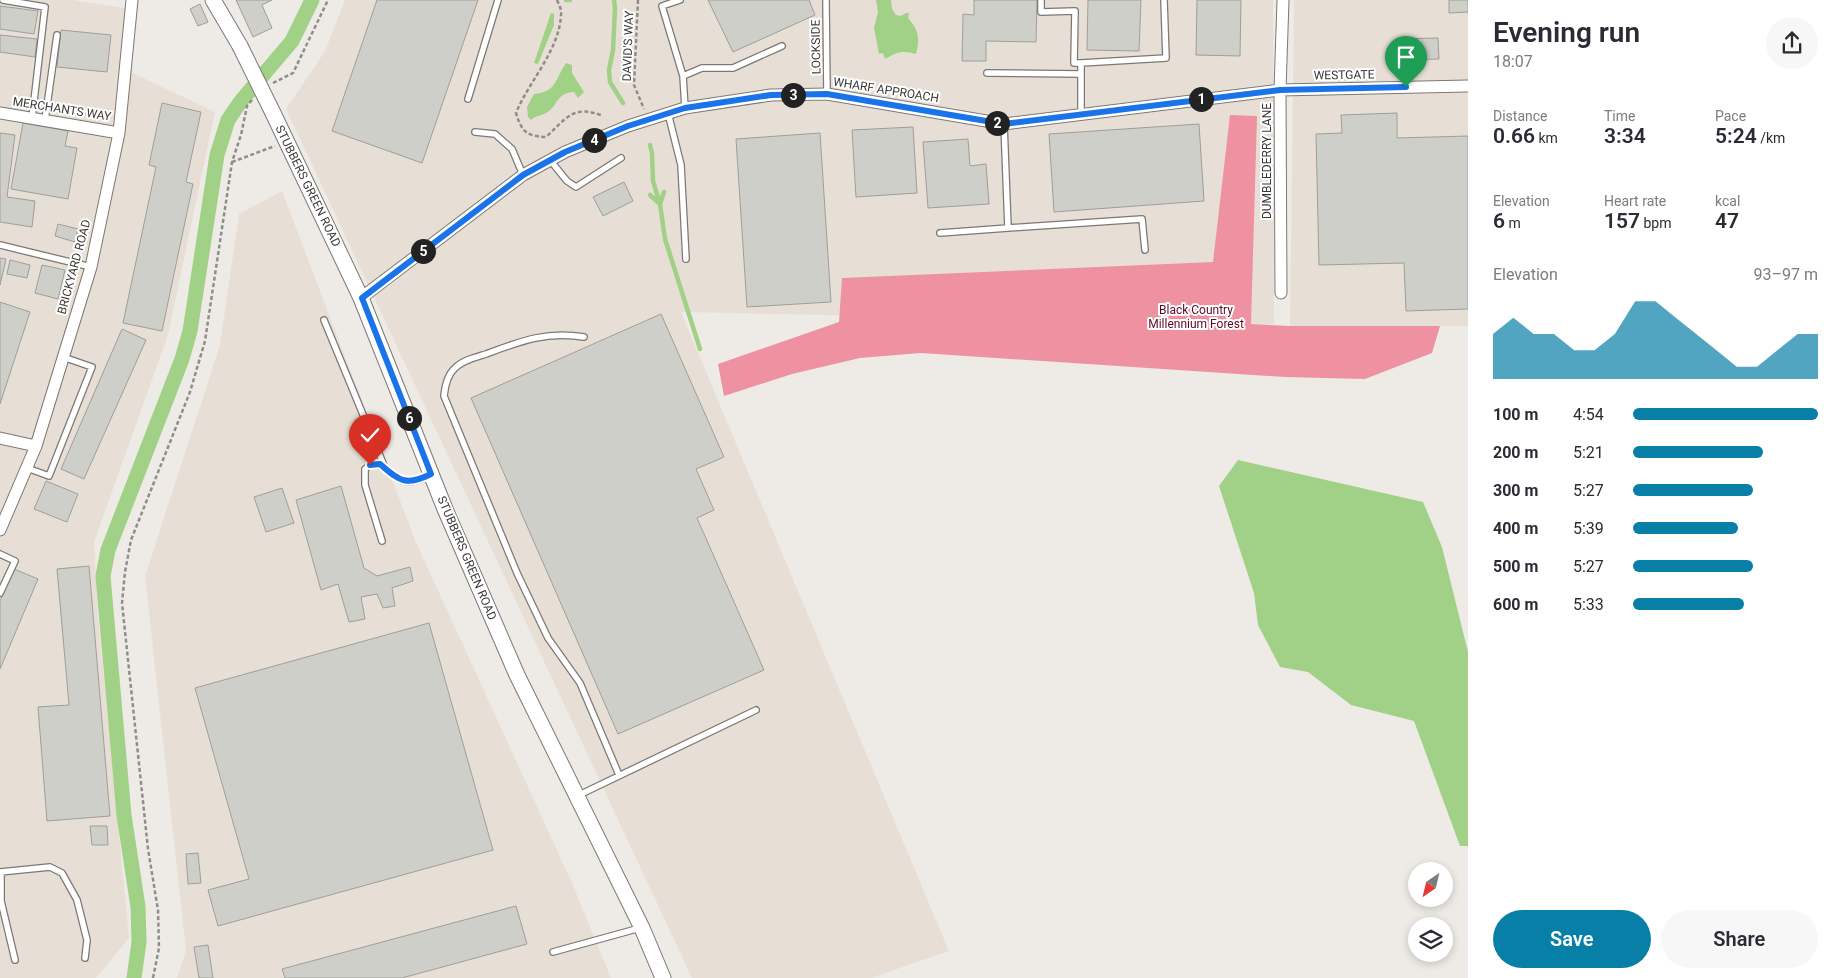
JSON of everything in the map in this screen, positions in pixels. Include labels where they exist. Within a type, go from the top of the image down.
[{"type":"street","name":"BRICKYARD ROAD","points":[[0,530],[36,446],[91,267],[119,133],[132,0]]},
{"type":"street","name":"STUBBERS GREEN ROAD","points":[[213,0],[240,46],[362,298],[431,474],[517,674],[642,928],[663,978]]},
{"type":"street","name":"DUMBLEDERRY LANE","points":[[1281,293],[1280,90],[1282,0]]},
{"type":"street","name":"WESTGATE","points":[[1280,90],[1468,86]]},
{"type":"street","name":"WHARF APPROACH","points":[[362,298],[523,175],[565,152],[685,108],[771,95],[827,94],[1004,124],[1280,90]]},
{"type":"street","name":"MERCHANTS WAY","points":[[0,113],[119,133]]},
{"type":"street","points":[[0,438],[36,446]]},
{"type":"lane","points":[[4,0],[45,7],[32,118]]},
{"type":"lane","points":[[468,99],[498,0]]},
{"type":"lane","points":[[680,0],[662,6],[683,76],[685,108]]},
{"type":"lane","name":"LOCKSIDE","points":[[826,0],[827,94]]},
{"type":"lane","points":[[1041,0],[1040,12],[1075,11],[1074,63],[1166,58],[1164,0]]},
{"type":"lane","points":[[45,120],[57,35]]},
{"type":"lane","points":[[683,76],[702,68],[733,68],[782,46]]},
{"type":"lane","points":[[1081,114],[1082,63]]},
{"type":"lane","points":[[987,73],[1081,74]]},
{"type":"lane","points":[[668,113],[681,165],[686,260]]},
{"type":"lane","points":[[1004,124],[1008,228]]},
{"type":"lane","points":[[475,132],[495,134],[512,149],[523,175]]},
{"type":"lane","points":[[550,160],[567,181],[576,188],[621,158]]},
{"type":"lane","points":[[940,233],[1142,219],[1145,250]]},
{"type":"lane","points":[[0,245],[91,267]]},
{"type":"lane","points":[[324,320],[385,468]]},
{"type":"lane","points":[[584,338],[570,335],[532,337],[466,361],[451,372],[445,387],[444,396],[521,580],[548,638],[580,682],[620,775]]},
{"type":"lane","points":[[27,468],[49,476],[92,367],[63,356]]},
{"type":"lane","points":[[382,541],[364,479],[365,468],[376,463],[403,481],[417,481],[431,474]]},
{"type":"lane","points":[[0,554],[14,561],[0,593]]},
{"type":"lane","points":[[577,796],[756,710]]},
{"type":"lane","points":[[15,960],[1,901],[0,872],[50,867],[62,873],[77,900],[87,940],[85,958]]},
{"type":"lane","points":[[553,952],[642,928]]},
{"type":"path","points":[[265,85],[279,82],[293,73],[328,0]]},
{"type":"path","points":[[557,0],[562,13],[558,33],[543,65],[524,94],[516,113],[521,129],[532,136],[546,137],[574,112],[590,110],[603,116]]},
{"type":"path","name":"DAVID'S WAY","points":[[638,0],[634,85],[648,120]]},
{"type":"path","points":[[152,978],[159,948],[158,910],[148,849],[122,603],[124,572],[131,540],[190,392],[205,341],[232,162],[241,135],[247,106],[253,99]]},
{"type":"path","points":[[232,162],[286,142]]},
{"type":"shaded area","points":[[0,0],[73,0],[131,9],[120,67],[215,112],[168,335],[94,542],[98,615],[129,938],[96,978],[0,978]]},
{"type":"shaded area","points":[[345,0],[1273,0],[1274,324],[681,312],[949,951],[871,978],[692,978],[286,109],[325,51]]},
{"type":"shaded area","points":[[876,0],[891,0],[892,9],[896,15],[901,16],[909,13],[908,18],[918,35],[916,54],[900,52],[885,59],[883,53],[879,54],[874,28],[878,12]]},
{"type":"shaded area","points":[[1294,0],[1468,0],[1468,326],[1290,326]]},
{"type":"shaded area","points":[[551,13],[554,14],[554,25],[538,64],[534,63]]},
{"type":"shaded area","points":[[566,63],[572,65],[572,73],[584,92],[578,98],[574,92],[563,95],[550,110],[531,120],[528,117],[527,107],[534,94],[542,93],[551,88]]},
{"type":"shaded area","points":[[282,191],[415,540],[572,883],[611,978],[177,978],[186,951],[145,576],[220,345],[239,214]]},
{"type":"shaded area","points":[[1238,460],[1423,502],[1442,547],[1468,652],[1468,846],[1460,846],[1414,721],[1351,705],[1308,672],[1280,667],[1258,625],[1254,593],[1219,486]]},
{"type":"green space","name":"Black Country Millennium Forest","points":[[1230,115],[1257,116],[1251,324],[1290,326],[1440,326],[1432,353],[1365,379],[1285,377],[921,353],[860,358],[792,374],[724,396],[718,364],[839,322],[842,278],[1213,262]]},
{"type":"building","points":[[236,0],[272,0],[262,5],[272,28],[253,37]]},
{"type":"building","points":[[377,0],[478,0],[422,163],[332,131]]},
{"type":"building","points":[[708,0],[809,0],[815,15],[733,52]]},
{"type":"building","points":[[974,0],[1037,0],[1036,42],[986,41],[986,61],[962,61],[963,14],[974,15]]},
{"type":"building","points":[[1088,0],[1141,0],[1139,51],[1087,50]]},
{"type":"building","points":[[1197,0],[1241,0],[1240,56],[1196,55]]},
{"type":"building","points":[[1449,0],[1468,0],[1468,12],[1449,13]]},
{"type":"building","points":[[200,4],[208,22],[198,26],[190,9]]},
{"type":"building","points":[[0,6],[38,11],[34,34],[0,29]]},
{"type":"building","points":[[61,30],[111,35],[107,72],[57,67]]},
{"type":"building","points":[[0,35],[37,39],[35,57],[0,52]]},
{"type":"building","points":[[1438,38],[1439,59],[1396,60],[1396,39]]},
{"type":"building","points":[[162,103],[201,112],[186,182],[193,184],[162,331],[123,323],[156,167],[149,165]]},
{"type":"building","points":[[1397,113],[1397,138],[1468,136],[1468,309],[1406,311],[1404,263],[1319,265],[1316,134],[1342,133],[1341,115]]},
{"type":"building","points":[[23,123],[68,131],[65,146],[77,148],[68,199],[11,189]]},
{"type":"building","points":[[1199,124],[1204,201],[1054,212],[1049,134]]},
{"type":"building","points":[[913,127],[917,193],[856,197],[852,130]]},
{"type":"building","points":[[0,133],[15,135],[7,197],[35,201],[32,227],[0,222]]},
{"type":"building","points":[[820,133],[831,302],[747,307],[736,139]]},
{"type":"building","points":[[968,139],[970,166],[986,164],[989,204],[928,208],[923,142]]},
{"type":"building","points":[[624,182],[633,201],[603,216],[593,197]]},
{"type":"building","points":[[58,224],[78,229],[75,242],[55,236]]},
{"type":"building","points":[[0,258],[6,259],[0,285]]},
{"type":"building","points":[[10,260],[30,265],[27,278],[7,274]]},
{"type":"building","points":[[42,265],[65,270],[58,299],[35,293]]},
{"type":"building","points":[[0,302],[30,312],[0,404]]},
{"type":"building","points":[[661,314],[724,457],[696,469],[714,510],[697,518],[764,670],[618,734],[471,398]]},
{"type":"building","points":[[122,329],[146,340],[84,479],[61,469]]},
{"type":"building","points":[[46,481],[78,494],[67,522],[34,509]]},
{"type":"building","points":[[341,486],[364,568],[377,576],[410,567],[413,581],[392,588],[395,606],[383,608],[377,594],[361,597],[365,619],[349,622],[338,584],[321,590],[296,500]]},
{"type":"building","points":[[282,488],[294,523],[266,532],[254,497]]},
{"type":"building","points":[[89,566],[110,816],[47,821],[38,707],[69,705],[57,569]]},
{"type":"building","points":[[14,569],[38,579],[0,669],[0,601]]},
{"type":"building","points":[[429,623],[493,850],[218,926],[208,890],[249,879],[195,688]]},
{"type":"building","points":[[90,826],[107,826],[108,845],[92,845]]},
{"type":"building","points":[[198,853],[201,883],[188,884],[186,854]]},
{"type":"building","points":[[516,906],[527,944],[402,978],[285,978],[282,969]]},
{"type":"building","points":[[208,945],[213,978],[199,978],[194,947]]},
{"type":"waterway","points":[[134,978],[139,942],[138,907],[124,815],[103,576],[108,550],[182,359],[190,331],[217,155],[228,120],[241,101],[292,41],[312,0]]},
{"type":"waterway","points":[[614,0],[613,50],[609,70],[610,82],[623,103]]},
{"type":"waterway","points":[[650,145],[653,181],[660,204],[665,239],[700,349]]},
{"type":"waterway","points":[[650,195],[660,204],[664,192]]},
{"type":"route","points":[[370,465],[380,464],[403,481],[417,481],[431,474],[362,298],[523,175],[565,152],[628,126],[685,108],[771,95],[827,94],[1004,124],[1280,90],[1406,87]]}]
